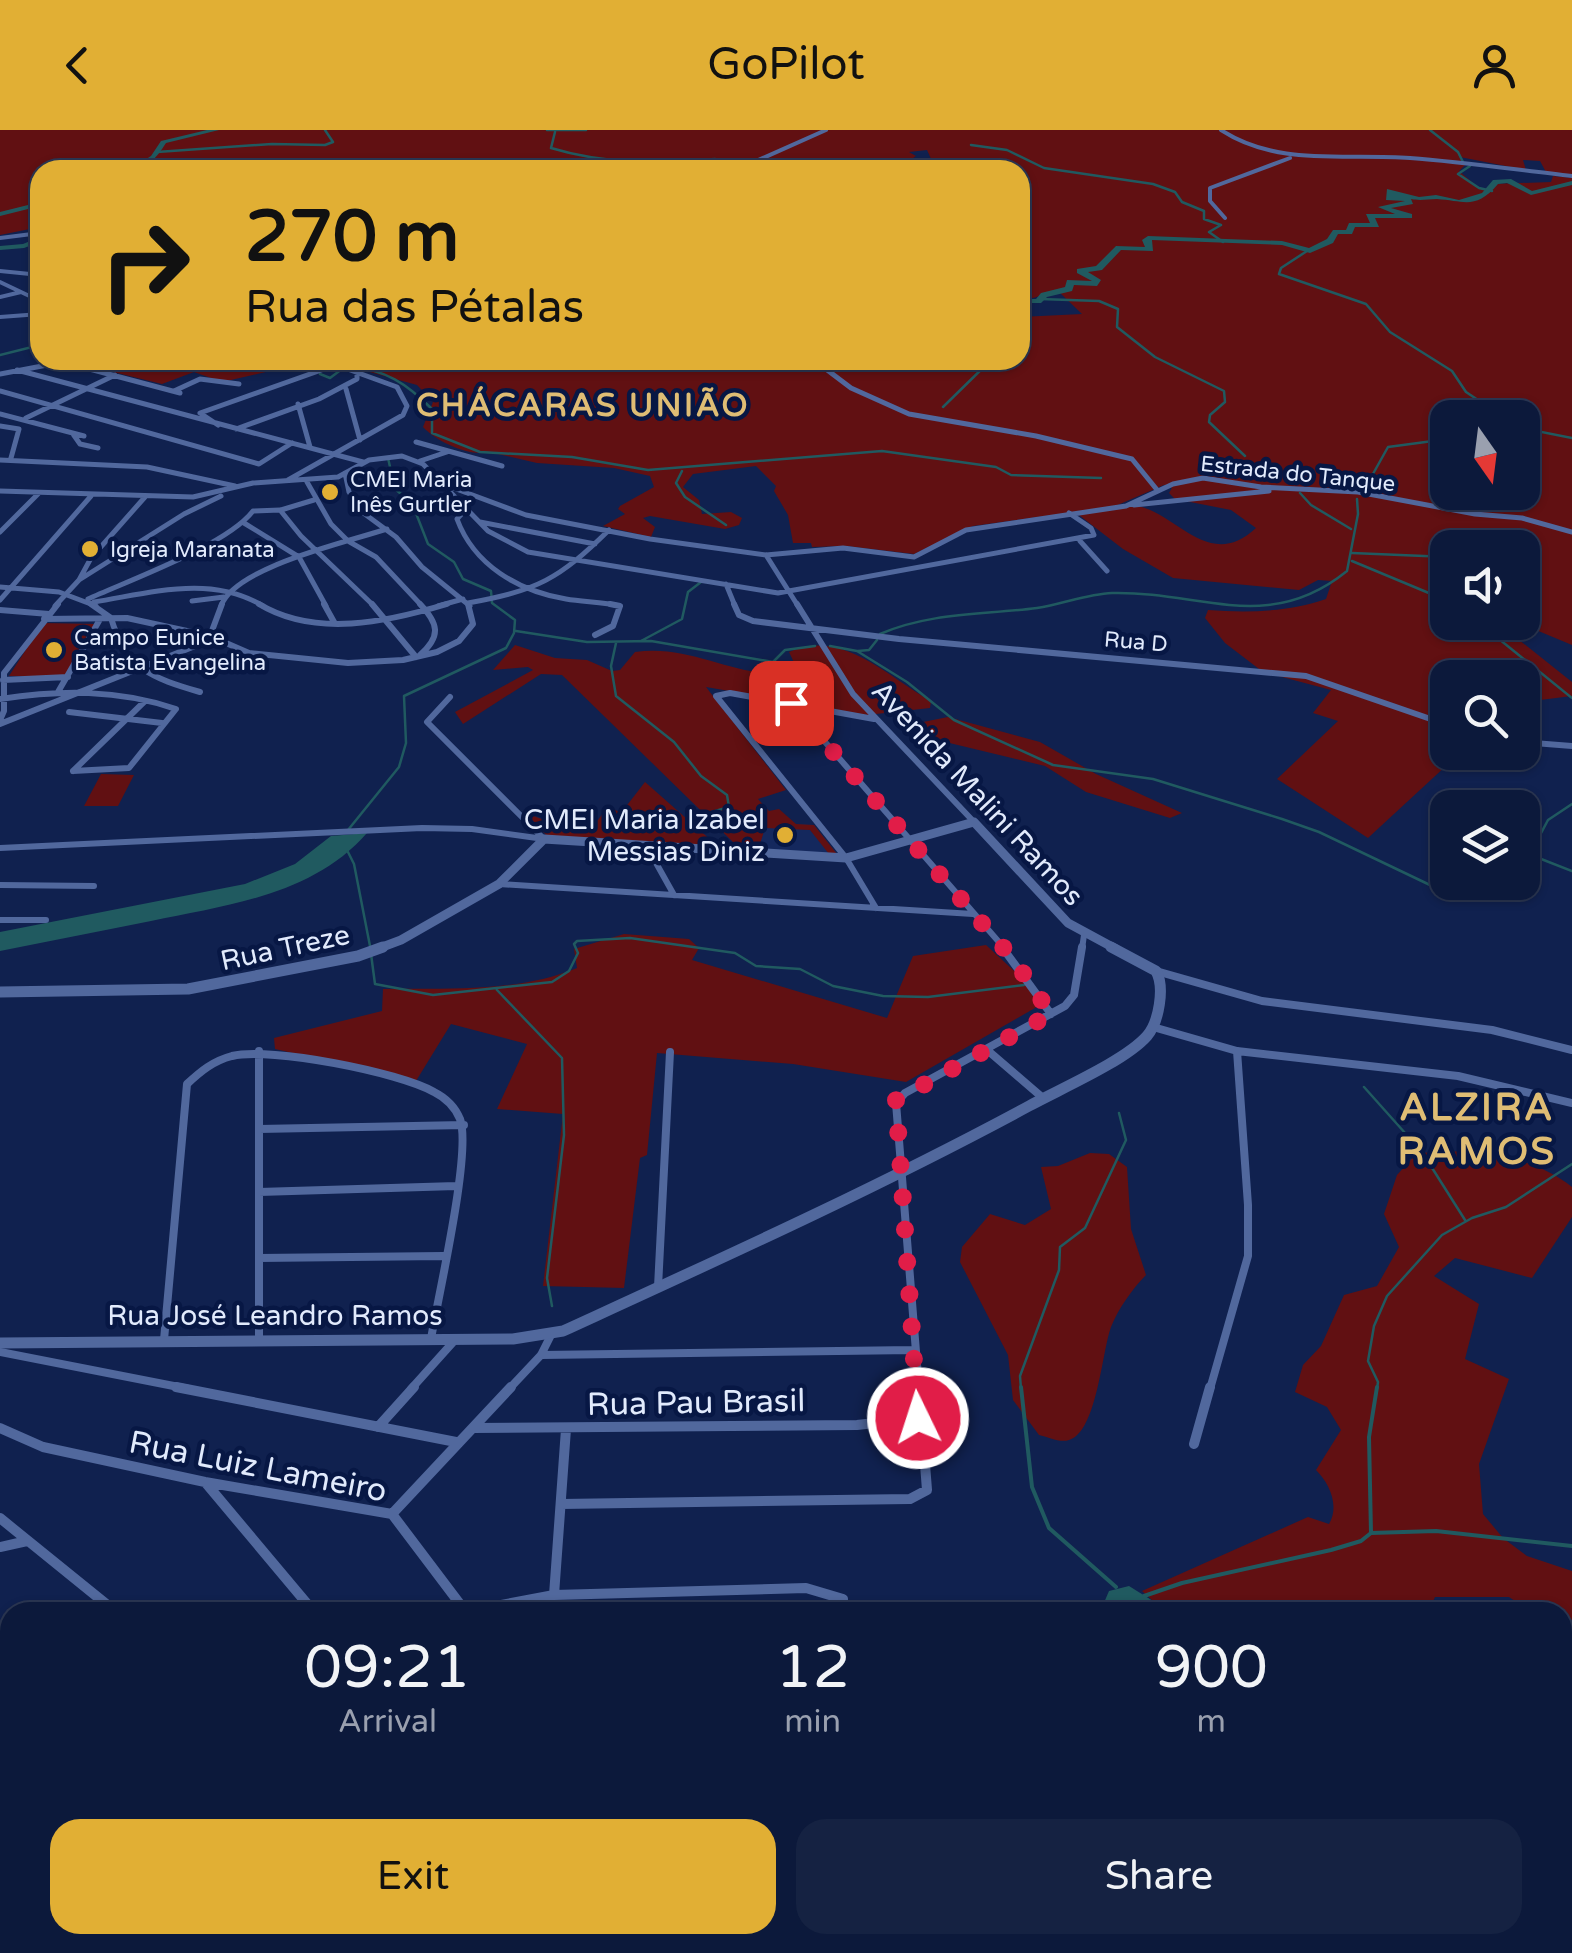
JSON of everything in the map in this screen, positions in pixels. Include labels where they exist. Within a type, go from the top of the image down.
[{"type":"street","points":[[761,160],[803,136],[826,130]]},
{"type":"street","points":[[1222,130],[1256,150],[1294,156],[1408,158],[1572,176]]},
{"type":"street","points":[[1225,218],[1210,202],[1210,188],[1294,156]]},
{"type":"street","points":[[0,238],[30,234]]},
{"type":"street","points":[[0,272],[30,274]]},
{"type":"street","points":[[0,283],[30,296]]},
{"type":"street","points":[[0,298],[22,292]]},
{"type":"street","points":[[0,317],[30,315]]},
{"type":"street","points":[[0,374],[30,367]]},
{"type":"street","points":[[17,370],[363,462]]},
{"type":"street","points":[[95,370],[177,392],[200,378],[239,384]]},
{"type":"street","points":[[218,424],[200,414],[321,370]]},
{"type":"street","points":[[0,722],[4,714],[3,680],[46,617],[79,580],[197,508],[238,491],[285,481],[398,419],[407,406],[392,383],[351,370]]},
{"type":"street","points":[[827,370],[851,388],[909,414],[1036,436],[1132,459],[1158,490]]},
{"type":"street","points":[[236,429],[346,390],[357,379],[357,372]]},
{"type":"street","points":[[26,418],[115,375]]},
{"type":"street","points":[[346,390],[360,440]]},
{"type":"street","points":[[0,392],[260,464],[292,443]]},
{"type":"street","points":[[298,404],[310,447]]},
{"type":"street","points":[[2,416],[26,418],[84,436]]},
{"type":"street","points":[[0,426],[19,429],[11,458]]},
{"type":"street","points":[[73,434],[80,444],[98,448]]},
{"type":"street","points":[[416,442],[502,466]]},
{"type":"street","points":[[0,491],[202,496],[236,486],[307,482],[393,456],[420,461],[447,452]]},
{"type":"street","points":[[0,460],[147,466],[236,486]]},
{"type":"street","points":[[420,461],[501,540],[528,552],[790,592],[1092,537],[1094,531],[1069,513]]},
{"type":"street","points":[[0,610],[99,621],[111,618],[210,636],[249,653],[311,661],[378,662],[447,648],[464,636],[474,619],[465,601],[362,512],[349,492],[344,473]]},
{"type":"street","name":"Estrada do Tanque","points":[[914,556],[966,530],[1126,506],[1158,490],[1203,478],[1350,491],[1474,514],[1522,518],[1572,532]]},
{"type":"street","points":[[307,482],[331,524],[348,541],[376,556],[436,624],[436,635],[416,657]]},
{"type":"street","points":[[442,484],[510,510],[609,530],[766,554],[843,548],[914,556],[920,567]]},
{"type":"street","points":[[1126,506],[1294,489]]},
{"type":"street","points":[[0,532],[38,494]]},
{"type":"street","points":[[0,600],[91,496]]},
{"type":"street","points":[[79,580],[91,558],[145,497]]},
{"type":"street","points":[[91,600],[193,551],[244,523],[247,515],[256,510],[280,510],[314,500]]},
{"type":"street","points":[[467,508],[457,519],[468,544],[486,563],[534,591],[620,606],[614,626],[595,634]]},
{"type":"street","points":[[280,510],[301,536],[320,550],[388,620],[416,657]]},
{"type":"street","points":[[480,522],[595,544]]},
{"type":"street","points":[[244,523],[299,557],[334,622]]},
{"type":"street","points":[[0,722],[194,647],[210,636],[230,590],[299,557],[387,530]]},
{"type":"street","points":[[91,600],[187,588],[230,590],[284,620],[359,624],[534,591],[551,584],[581,560],[609,530]]},
{"type":"street","points":[[1080,541],[1107,572]]},
{"type":"street","name":"Avenida Malini Ramos","points":[[766,554],[837,672],[874,718],[1058,912],[1084,935],[1156,971]]},
{"type":"street","name":"Rua D","points":[[726,584],[742,618],[813,629],[1306,676],[1430,718]]},
{"type":"street","points":[[0,587],[66,592],[91,600],[111,618],[114,631],[145,676],[200,692]]},
{"type":"street","points":[[192,601],[224,597]]},
{"type":"street","points":[[58,692],[99,621]]},
{"type":"street","points":[[3,680],[68,677]]},
{"type":"street","points":[[1,698],[58,692],[145,701],[176,710],[132,766],[73,772],[145,701]]},
{"type":"street","points":[[874,718],[730,693],[716,696],[846,858],[876,908]]},
{"type":"street","points":[[450,697],[427,722],[524,814],[544,839]]},
{"type":"street","points":[[791,703],[1033,984],[1051,1014]]},
{"type":"street","points":[[69,712],[162,723]]},
{"type":"street","points":[[1540,743],[1572,746]]},
{"type":"street","points":[[0,848],[339,831],[472,829],[544,839],[846,858],[974,822]]},
{"type":"street","name":"Rua Treze","points":[[0,992],[188,989],[358,956],[433,924],[498,884],[544,839]]},
{"type":"street","points":[[646,845],[674,895]]},
{"type":"street","points":[[498,884],[974,914]]},
{"type":"street","points":[[0,885],[94,886]]},
{"type":"street","points":[[0,920],[46,920]]},
{"type":"street","points":[[561,1504],[910,1499],[927,1490],[918,1418],[896,1100],[1051,1014],[1074,994],[1084,935]]},
{"type":"street","points":[[392,1514],[541,1355],[550,1334],[901,1175],[1135,1046],[1153,1028],[1160,992],[1156,971],[1262,1000],[1492,1030],[1572,1050]]},
{"type":"street","points":[[1153,1028],[1238,1051],[1458,1076],[1572,1103]]},
{"type":"street","points":[[986,1049],[1043,1098]]},
{"type":"street","points":[[259,1051],[260,1340]]},
{"type":"street","points":[[164,1340],[186,1084],[202,1067],[217,1060],[259,1051],[430,1089],[450,1102],[464,1125],[431,1339]]},
{"type":"street","points":[[1194,1444],[1248,1256],[1250,1223],[1237,1084],[1238,1051]]},
{"type":"street","points":[[658,1287],[670,1052]]},
{"type":"street","points":[[259,1129],[464,1125]]},
{"type":"street","points":[[259,1192],[456,1186]]},
{"type":"street","points":[[259,1258],[444,1256]]},
{"type":"street","name":"Rua José Leandro Ramos","points":[[0,1343],[456,1339],[550,1334]]},
{"type":"street","points":[[378,1427],[456,1339]]},
{"type":"street","points":[[541,1355],[913,1350]]},
{"type":"street","points":[[0,1352],[456,1442]]},
{"type":"street","name":"Rua Pau Brasil","points":[[474,1428],[858,1425],[918,1418]]},
{"type":"street","name":"Rua Luiz Lameiro","points":[[0,1428],[43,1447],[205,1482],[392,1514],[458,1602]]},
{"type":"street","points":[[554,1595],[566,1429]]},
{"type":"street","points":[[205,1482],[306,1602]]},
{"type":"street","points":[[0,1518],[103,1602]]},
{"type":"street","points":[[0,1547],[27,1541]]},
{"type":"street","points":[[517,1602],[554,1595],[806,1588],[843,1599]]},
{"type":"shaded area","points":[[0,130],[1572,130],[1572,175],[1547,174],[1540,161],[1523,160],[1526,170],[1460,157],[1466,164],[1459,171],[1480,189],[1488,190],[1490,184],[1551,182],[1553,176],[1572,178],[1572,645],[1540,632],[1540,530],[1430,530],[1430,640],[1519,640],[1572,682],[1572,696],[1540,700],[1540,660],[1430,660],[1430,770],[1442,770],[1368,838],[1277,779],[1338,721],[1313,713],[1331,690],[1263,672],[1225,643],[1205,618],[1208,610],[1268,610],[1326,599],[1332,581],[1318,580],[1299,590],[1173,578],[1123,549],[1075,512],[973,526],[914,554],[846,546],[812,547],[811,543],[793,543],[788,515],[774,491],[776,486],[756,466],[693,474],[683,487],[699,500],[702,514],[731,512],[742,518],[739,525],[725,529],[650,516],[643,518],[655,527],[651,537],[603,526],[625,514],[618,509],[620,506],[654,487],[650,476],[614,468],[537,463],[454,447],[423,427],[433,402],[417,385],[362,370],[1030,370],[1030,317],[1082,314],[1058,291],[1030,298],[1030,160],[932,160],[927,150],[909,152],[916,156],[910,160],[30,160],[30,229],[0,235]],"holes":[[[1164,485],[1172,488],[1169,493],[1175,499],[1231,510],[1256,528],[1239,540],[1208,542],[1152,511],[1137,506],[1113,507]]]},
{"type":"shaded area","points":[[105,370],[275,370],[222,382],[194,372],[162,384]]},
{"type":"shaded area","name":"Campo Eunice Batista Evangelina","points":[[43,623],[96,624],[67,677],[9,676]]},
{"type":"shaded area","points":[[515,645],[555,658],[587,660],[612,671],[620,670],[635,652],[657,651],[778,674],[798,671],[789,652],[828,646],[864,658],[931,701],[930,708],[867,715],[706,687],[786,790],[758,799],[769,811],[779,809],[796,824],[814,825],[837,854],[829,854],[810,830],[765,828],[760,844],[764,850],[734,843],[562,675],[541,674],[463,724],[455,712],[533,670],[493,670]]},
{"type":"shaded area","points":[[948,717],[1040,742],[1096,774],[1182,813],[1170,818],[1086,792],[1045,766],[908,733],[918,723]]},
{"type":"shaded area","points":[[101,774],[134,775],[118,806],[84,806]]},
{"type":"shaded area","points":[[645,782],[721,849],[548,837],[526,813],[552,823],[598,820],[608,806],[621,813]]},
{"type":"shaded area","name":"CMEI Maria Izabel Messias Diniz","points":[[751,821],[814,825],[837,854],[757,849]]},
{"type":"shaded area","points":[[367,833],[321,871],[268,894],[0,951],[0,932],[245,884],[295,864],[331,836]]},
{"type":"shaded area","points":[[624,934],[689,939],[699,948],[692,960],[887,1018],[913,956],[986,945],[1035,990],[1042,1004],[906,1082],[793,1064],[657,1053],[647,1155],[640,1158],[624,1288],[543,1286],[563,1114],[497,1109],[527,1044],[451,1024],[416,1081],[275,1049],[274,1038],[382,1011],[383,989],[530,982],[577,968],[574,949]]},
{"type":"shaded area","points":[[1467,1151],[1495,1155],[1548,1172],[1572,1187],[1572,1217],[1532,1278],[1455,1258],[1434,1276],[1479,1304],[1465,1359],[1509,1379],[1479,1464],[1483,1514],[1503,1538],[1527,1556],[1572,1571],[1572,1602],[1435,1597],[1433,1602],[1153,1602],[1142,1591],[1308,1517],[1329,1524],[1332,1495],[1316,1470],[1341,1430],[1327,1407],[1295,1392],[1303,1365],[1321,1346],[1344,1295],[1377,1286],[1399,1247],[1384,1214],[1397,1175],[1417,1153]]},
{"type":"shaded area","points":[[1090,1153],[1109,1154],[1127,1167],[1131,1229],[1146,1275],[1126,1299],[1111,1327],[1086,1422],[1078,1434],[1062,1441],[1039,1435],[1013,1400],[1008,1355],[960,1262],[962,1247],[990,1214],[1025,1225],[1051,1209],[1041,1167],[1058,1166]]},
{"type":"shaded area","points":[[1129,1586],[1153,1601],[1104,1602],[1109,1591]]},
{"type":"waterway","points":[[149,160],[163,142],[216,130]]},
{"type":"waterway","points":[[157,152],[272,144],[325,145],[333,142],[325,130]]},
{"type":"waterway","points":[[547,130],[586,130]]},
{"type":"waterway","points":[[1430,130],[1458,152],[1463,162]]},
{"type":"waterway","points":[[555,132],[551,148],[612,160]]},
{"type":"waterway","points":[[971,145],[1007,150],[1028,160]]},
{"type":"waterway","points":[[694,160],[715,159]]},
{"type":"waterway","points":[[1030,161],[1044,168],[1153,184],[1175,192],[1182,202],[1204,211],[1204,219],[1221,225],[1209,232],[1223,242]]},
{"type":"waterway","points":[[1470,166],[1458,174],[1479,188],[1492,191]]},
{"type":"waterway","points":[[1030,301],[1069,289],[1070,282],[1094,284],[1097,280],[1080,271],[1099,268],[1119,248],[1150,249],[1146,240],[1151,238],[1282,243],[1310,251],[1330,241],[1336,232],[1349,232],[1352,225],[1376,225],[1369,216],[1409,216],[1382,207],[1410,202],[1406,198],[1389,198],[1390,191],[1419,199],[1436,197],[1459,202],[1485,195],[1496,182],[1508,181],[1531,193],[1572,183]]},
{"type":"waterway","points":[[0,214],[30,206]]},
{"type":"waterway","points":[[0,248],[30,243]]},
{"type":"waterway","points":[[1307,251],[1281,268],[1279,274],[1366,304],[1390,332],[1452,371],[1466,392],[1478,400]]},
{"type":"waterway","points":[[1040,299],[1099,301],[1118,309],[1117,327],[1155,357],[1224,391],[1225,402],[1210,415],[1209,422],[1245,456]]},
{"type":"waterway","points":[[0,355],[30,348]]},
{"type":"waterway","points":[[320,374],[330,378],[341,370]]},
{"type":"waterway","points":[[368,370],[404,385],[432,409],[432,433],[480,452],[572,457],[648,470],[882,451],[996,467],[1011,475],[1101,478]]},
{"type":"waterway","points":[[943,407],[981,370]]},
{"type":"waterway","points":[[1540,432],[1572,438]]},
{"type":"waterway","points":[[1364,490],[1388,447],[1430,441]]},
{"type":"waterway","points":[[348,830],[399,767],[406,743],[404,696],[506,648],[514,633],[515,620],[492,603],[491,591],[463,579],[454,562],[428,544],[412,503],[395,489],[388,458]]},
{"type":"waterway","points":[[682,471],[676,483],[685,497],[726,525]]},
{"type":"waterway","points":[[1300,493],[1311,505],[1351,529]]},
{"type":"waterway","points":[[880,634],[938,618],[1037,608],[1112,593],[1233,605],[1289,601],[1318,590],[1347,571],[1358,514],[1357,499]]},
{"type":"waterway","points":[[1352,553],[1430,556]]},
{"type":"waterway","points":[[1352,561],[1430,594]]},
{"type":"waterway","points":[[641,641],[682,619],[688,592],[701,582]]},
{"type":"waterway","points":[[516,631],[587,642],[651,641],[773,662],[785,650],[815,646]]},
{"type":"waterway","points":[[858,651],[869,650],[877,640]]},
{"type":"waterway","points":[[1500,640],[1572,698]]},
{"type":"waterway","points":[[616,643],[611,666],[616,696],[674,742],[701,776],[727,795],[729,807],[695,817]]},
{"type":"waterway","points":[[830,646],[857,651],[907,682],[954,720],[1053,765],[1153,779],[1282,819],[1319,832],[1430,885]]},
{"type":"waterway","points":[[1540,835],[1548,820],[1572,804]]},
{"type":"waterway","points":[[348,852],[354,864],[370,946]]},
{"type":"waterway","points":[[1540,859],[1572,871]]},
{"type":"waterway","points":[[371,954],[375,984],[433,995],[552,982],[569,971],[578,953],[574,944],[577,941],[630,938],[735,953],[756,966],[800,969],[833,986],[883,996],[928,997],[1024,985]]},
{"type":"waterway","points":[[497,990],[562,1058],[564,1135],[547,1278],[552,1306]]},
{"type":"waterway","points":[[1364,1087],[1422,1152],[1465,1220]]},
{"type":"waterway","points":[[1021,1389],[1020,1376],[1059,1270],[1060,1247],[1085,1228],[1126,1140],[1119,1113]]},
{"type":"waterway","points":[[1377,1389],[1378,1382],[1368,1361],[1374,1326],[1387,1296],[1442,1235],[1472,1218],[1506,1207],[1572,1164]]},
{"type":"waterway","points":[[1021,1387],[1032,1487],[1049,1528],[1116,1587]]},
{"type":"waterway","points":[[1371,1533],[1369,1437],[1377,1387]]},
{"type":"waterway","points":[[1371,1533],[1436,1531],[1572,1546]]},
{"type":"waterway","points":[[1144,1596],[1182,1583],[1331,1550],[1361,1541],[1371,1533]]},
{"type":"place","name":"CMEI Maria Inês Gurtler","points":[[330,492]]},
{"type":"place","name":"Igreja Maranata","points":[[90,549]]},
{"type":"place","name":"Campo Eunice Batista Evangelina","points":[[54,650]]},
{"type":"place","name":"CMEI Maria Izabel Messias Diniz","points":[[785,835]]},
{"type":"district","name":"CHÁCARAS UNIÃO","points":[[583,405]]},
{"type":"district","name":"ALZIRA RAMOS","points":[[1477,1129]]},
{"type":"route","points":[[791,703],[1014,960],[1051,1014],[896,1100],[918,1418]]}]
